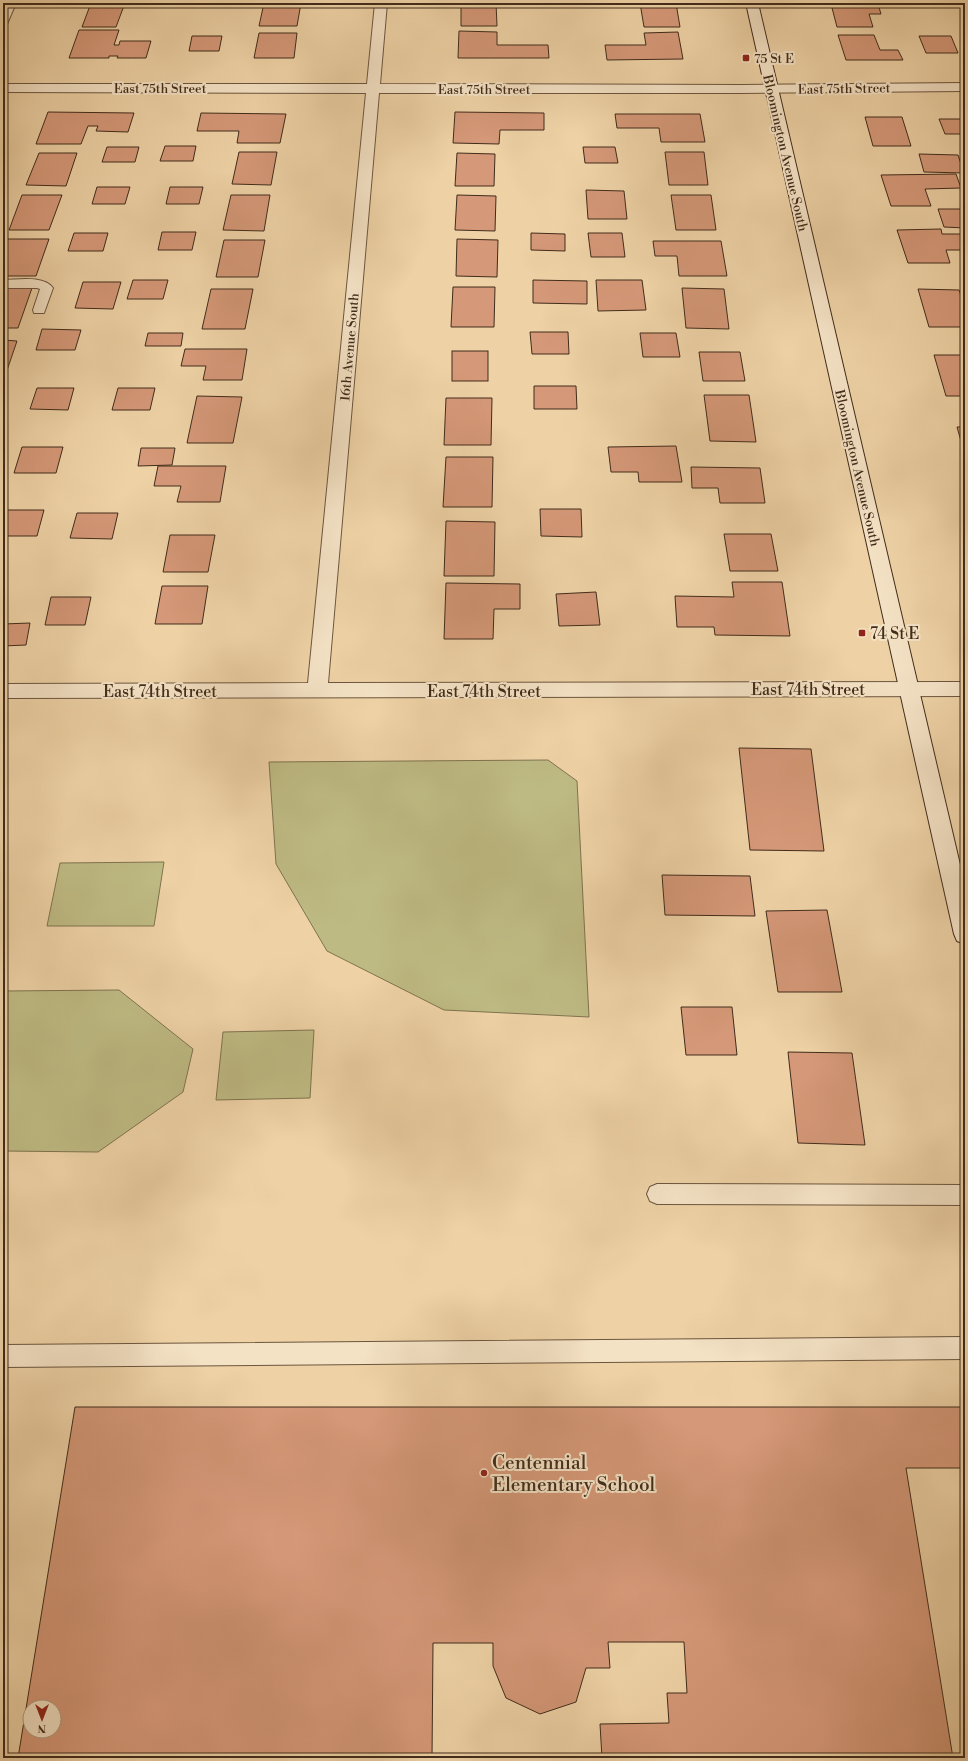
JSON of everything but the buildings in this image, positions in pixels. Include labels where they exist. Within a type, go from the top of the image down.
[{"type":"street","points":[[3,21],[10,3]]},
{"type":"street","name":"16th Avenue South","points":[[317,691],[381,3]]},
{"type":"street","name":"Bloomington Avenue South","points":[[752,3],[965,934]]},
{"type":"street","name":"East 75th Street","points":[[3,88],[771,89],[965,87]]},
{"type":"street","name":"East 74th Street","points":[[3,691],[965,689]]},
{"type":"lane","points":[[3,284],[39,284],[46,288],[39,310]]},
{"type":"lane","points":[[658,1194],[965,1195]]},
{"type":"lane","points":[[3,1356],[965,1348]]},
{"type":"shaded area","points":[[548,760],[577,781],[589,1017],[444,1010],[327,951],[276,864],[269,762]]},
{"type":"shaded area","points":[[164,862],[154,926],[47,926],[60,863]]},
{"type":"shaded area","points":[[119,990],[193,1049],[183,1092],[98,1152],[3,1151],[3,991]]},
{"type":"shaded area","points":[[314,1030],[310,1098],[216,1100],[223,1032]]},
{"type":"place","name":"75 St E","points":[[746,58]]},
{"type":"place","name":"74 St E","points":[[862,633]]},
{"type":"place","name":"Centennial Elementary School","points":[[484,1473]]}]
